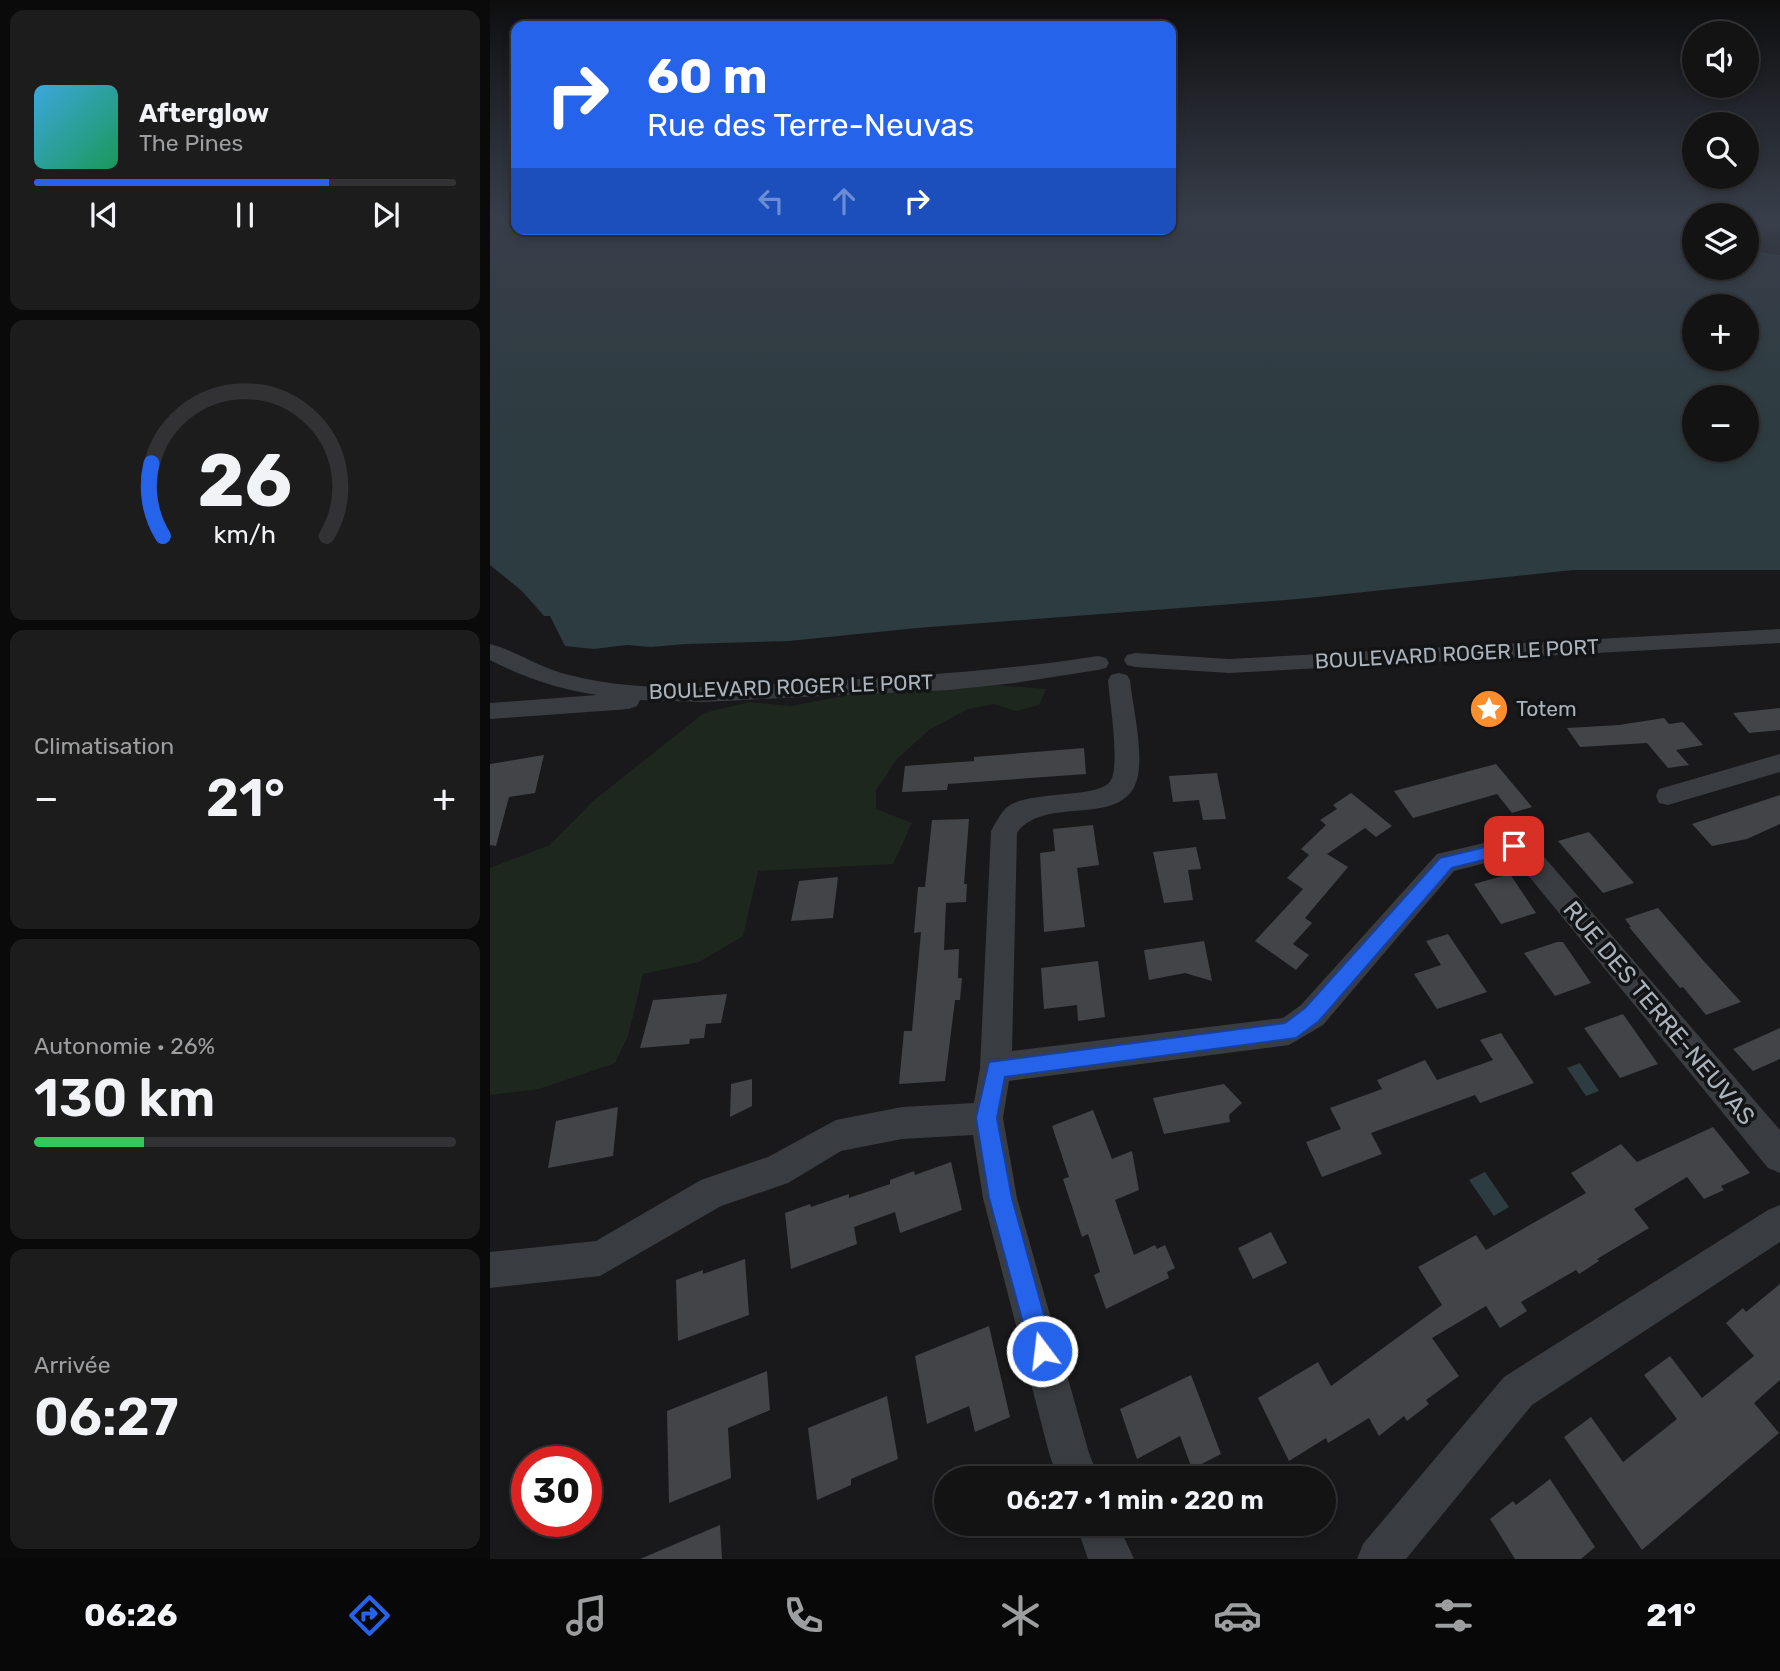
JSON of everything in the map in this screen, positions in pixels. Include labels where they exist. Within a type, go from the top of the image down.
[{"type":"street","name":"BOULEVARD ROGER LE PORT","points":[[491,653],[523,669],[602,689],[712,694],[988,679],[1117,668],[1229,666],[1523,652],[1637,642],[1780,636]]},
{"type":"street","points":[[1074,1466],[1000,1198],[987,1118],[996,1068],[1004,831],[1008,820],[1025,807],[1109,798],[1124,787],[1127,767],[1117,668]]},
{"type":"street","points":[[490,711],[591,706],[629,701],[647,693]]},
{"type":"street","points":[[1668,796],[1780,763]]},
{"type":"street","name":"RUE DES TERRE-NEUVAS","points":[[996,1068],[1289,1031],[1312,1014],[1446,862],[1514,846],[1536,866],[1780,1156]]},
{"type":"street","points":[[490,1270],[600,1258],[713,1192],[776,1171],[836,1136],[902,1123],[987,1118]]},
{"type":"street","points":[[1378,1559],[1518,1391],[1780,1222]]},
{"type":"street","points":[[1101,1536],[1108,1555],[1114,1559]]},
{"type":"shaded area","points":[[490,291],[1780,291],[1780,570],[1573,570],[1298,599],[917,628],[789,641],[651,647],[627,645],[594,649],[565,646],[550,616],[544,616],[522,591],[490,565]]},
{"type":"shaded area","points":[[958,682],[1046,689],[1039,705],[1016,711],[994,704],[968,709],[929,730],[897,759],[876,790],[876,809],[912,823],[893,864],[758,871],[743,936],[699,962],[643,974],[628,1036],[615,1063],[539,1089],[490,1095],[490,868],[550,845],[593,801],[704,713],[750,702],[791,706],[860,693]]},
{"type":"shaded area","points":[[1580,1063],[1599,1091],[1586,1096],[1567,1068]]},
{"type":"shaded area","points":[[1485,1172],[1509,1207],[1494,1216],[1469,1180]]},
{"type":"building","points":[[1780,708],[1780,730],[1749,733],[1733,713]]},
{"type":"building","points":[[1664,718],[1669,724],[1683,722],[1703,745],[1676,750],[1689,765],[1668,768],[1647,743],[1580,747],[1567,728],[1619,725]]},
{"type":"building","points":[[1084,748],[1086,774],[948,784],[947,790],[902,792],[905,766]]},
{"type":"building","points":[[544,755],[535,793],[509,797],[496,846],[490,845],[490,764]]},
{"type":"building","points":[[1496,764],[1532,807],[1512,813],[1497,794],[1413,818],[1394,791]]},
{"type":"building","points":[[1217,773],[1226,819],[1203,820],[1199,800],[1173,802],[1169,776]]},
{"type":"building","points":[[1351,793],[1392,826],[1376,837],[1365,828],[1327,854],[1348,867],[1305,918],[1312,923],[1293,944],[1309,955],[1296,970],[1255,941],[1303,889],[1287,878],[1309,855],[1301,849],[1326,825],[1320,820],[1337,809],[1333,805]]},
{"type":"building","points":[[1780,795],[1780,824],[1747,839],[1712,846],[1692,824]]},
{"type":"building","points":[[969,819],[964,884],[967,884],[966,902],[946,903],[944,950],[959,949],[958,978],[962,978],[960,1000],[955,1000],[945,1081],[899,1084],[904,1031],[912,1031],[921,932],[914,933],[918,887],[925,887],[932,820]]},
{"type":"building","points":[[1093,825],[1099,865],[1077,868],[1085,927],[1044,932],[1040,853],[1055,851],[1053,829]]},
{"type":"building","points":[[1589,832],[1634,883],[1603,893],[1558,841]]},
{"type":"building","points":[[1196,847],[1201,869],[1188,870],[1193,900],[1164,903],[1153,852]]},
{"type":"building","points":[[1510,874],[1536,913],[1501,924],[1474,884]]},
{"type":"building","points":[[838,877],[833,918],[791,921],[799,881]]},
{"type":"building","points":[[1658,908],[1741,1002],[1706,1015],[1683,987],[1680,988],[1625,919]]},
{"type":"building","points":[[1448,934],[1487,992],[1437,1009],[1414,974],[1441,965],[1426,941]]},
{"type":"building","points":[[1204,941],[1212,981],[1185,973],[1149,980],[1144,950]]},
{"type":"building","points":[[1563,942],[1591,983],[1555,996],[1524,953]]},
{"type":"building","points":[[1098,961],[1105,1017],[1078,1021],[1077,1005],[1044,1009],[1041,968]]},
{"type":"building","points":[[727,994],[721,1023],[706,1024],[704,1038],[690,1039],[689,1044],[640,1048],[653,1000]]},
{"type":"building","points":[[1623,1014],[1658,1064],[1620,1078],[1584,1028]]},
{"type":"building","points":[[1780,1028],[1780,1059],[1753,1071],[1733,1049]]},
{"type":"building","points":[[1501,1033],[1534,1083],[1480,1103],[1475,1095],[1371,1133],[1382,1154],[1322,1177],[1306,1142],[1341,1129],[1330,1108],[1382,1089],[1377,1080],[1425,1060],[1437,1080],[1493,1060],[1480,1040]]},
{"type":"building","points":[[752,1079],[752,1106],[730,1117],[731,1084]]},
{"type":"building","points":[[1224,1084],[1242,1103],[1229,1115],[1230,1122],[1164,1134],[1153,1098]]},
{"type":"building","points":[[618,1107],[613,1156],[548,1168],[556,1121]]},
{"type":"building","points":[[1093,1110],[1112,1159],[1132,1151],[1139,1190],[1115,1200],[1134,1255],[1155,1245],[1157,1249],[1165,1245],[1175,1268],[1167,1272],[1169,1278],[1106,1309],[1094,1275],[1100,1272],[1088,1234],[1082,1237],[1063,1179],[1069,1177],[1052,1126]]},
{"type":"building","points":[[1713,1127],[1750,1173],[1721,1186],[1724,1190],[1704,1199],[1687,1177],[1634,1209],[1649,1228],[1597,1259],[1599,1261],[1579,1274],[1576,1270],[1521,1302],[1527,1311],[1500,1328],[1486,1306],[1432,1338],[1459,1376],[1426,1400],[1429,1404],[1407,1421],[1404,1416],[1379,1436],[1369,1418],[1328,1443],[1326,1438],[1289,1461],[1258,1398],[1318,1362],[1331,1386],[1442,1305],[1418,1267],[1476,1235],[1486,1250],[1586,1193],[1571,1173],[1621,1144],[1637,1162]]},
{"type":"building","points":[[951,1162],[962,1210],[900,1233],[895,1212],[854,1227],[857,1244],[791,1269],[785,1213],[849,1194],[849,1198],[890,1184],[890,1180],[914,1171],[915,1175]]},
{"type":"building","points":[[1271,1232],[1287,1263],[1253,1279],[1238,1248]]},
{"type":"building","points":[[745,1259],[749,1315],[678,1341],[676,1280],[703,1270],[703,1274]]},
{"type":"building","points":[[1780,1284],[1780,1380],[1754,1403],[1779,1433],[1642,1550],[1564,1437],[1591,1417],[1623,1462],[1677,1419],[1644,1375],[1670,1356],[1702,1398],[1754,1356],[1726,1323],[1743,1308],[1746,1312]]},
{"type":"building","points":[[989,1326],[1010,1417],[975,1432],[969,1406],[927,1424],[915,1356]]},
{"type":"building","points":[[767,1371],[770,1410],[728,1428],[731,1478],[669,1503],[667,1411]]},
{"type":"building","points":[[1191,1375],[1221,1454],[1198,1466],[1191,1466],[1180,1436],[1137,1459],[1120,1409]]},
{"type":"building","points":[[887,1396],[898,1459],[851,1479],[851,1485],[817,1500],[808,1428]]},
{"type":"building","points":[[1550,1479],[1595,1547],[1581,1559],[1515,1559],[1490,1519],[1513,1501],[1516,1505]]},
{"type":"building","points":[[720,1525],[722,1559],[640,1559]]},
{"type":"place","name":"Totem","points":[[1489,709]]},
{"type":"route","points":[[1042,1351],[1000,1198],[987,1118],[996,1068],[1289,1031],[1312,1014],[1446,862],[1514,846]]}]
